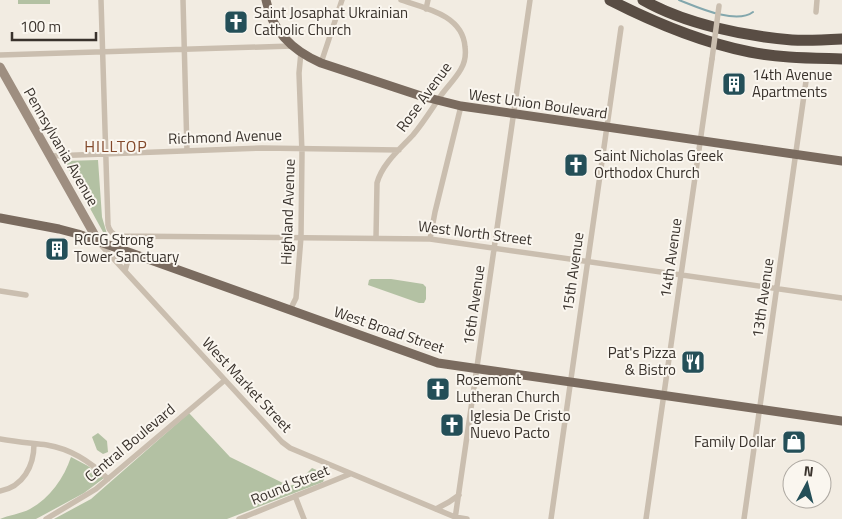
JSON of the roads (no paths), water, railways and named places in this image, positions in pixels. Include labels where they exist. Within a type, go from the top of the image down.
[{"type":"highway","points":[[610,0],[684,34],[750,52],[799,58],[842,59]]},
{"type":"highway","points":[[643,0],[688,19],[743,34],[794,40],[842,39]]},
{"type":"main road","name":"West Union Boulevard","points":[[266,0],[275,26],[292,46],[301,52],[321,62],[437,101],[607,128],[796,153],[842,161]]},
{"type":"main road","name":"West Broad Street","points":[[0,218],[60,229],[98,241],[427,360],[842,421]]},
{"type":"street","points":[[101,0],[106,153]]},
{"type":"street","points":[[183,0],[187,151]]},
{"type":"street","points":[[321,62],[342,0]]},
{"type":"street","name":"Rose Avenue","points":[[376,238],[377,181],[389,162],[416,132],[461,69],[465,58],[465,44],[461,33],[452,21],[438,13],[401,0]]},
{"type":"street","points":[[426,9],[428,0]]},
{"type":"street","name":"16th Avenue","points":[[455,518],[530,0]]},
{"type":"street","points":[[816,12],[817,0]]},
{"type":"street","name":"14th Avenue","points":[[646,519],[720,3]]},
{"type":"street","name":"15th Avenue","points":[[551,519],[620,28]]},
{"type":"street","points":[[0,54],[292,46]]},
{"type":"street","name":"Highland Avenue","points":[[290,310],[296,298],[301,237],[302,149],[299,73],[301,52]]},
{"type":"street","name":"Pennsylvania Avenue","points":[[0,67],[98,241]]},
{"type":"street","name":"13th Avenue","points":[[744,519],[806,81]]},
{"type":"street","points":[[430,239],[461,106]]},
{"type":"street","name":"Richmond Avenue","points":[[51,156],[262,148],[399,150]]},
{"type":"street","name":"West North Street","points":[[106,153],[108,225],[111,233],[118,236],[430,239],[842,298]]},
{"type":"street","name":"West Market Street","points":[[98,241],[282,442],[290,448],[455,518],[467,519]]},
{"type":"street","points":[[125,271],[128,260],[136,255]]},
{"type":"street","points":[[0,291],[26,296]]},
{"type":"street","name":"Central Boulevard","points":[[46,519],[96,489],[225,380]]},
{"type":"street","points":[[0,439],[54,446],[75,454],[108,478]]},
{"type":"street","points":[[0,491],[16,486],[26,474],[32,462],[34,444]]},
{"type":"street","name":"Round Street","points":[[240,519],[350,474]]},
{"type":"street","points":[[436,509],[459,495]]},
{"type":"street","points":[[295,496],[304,519]]},
{"type":"waterway","points":[[679,0],[727,16],[746,16],[753,12]]},
{"type":"place","name":"Saint Josaphat Ukrainian Catholic Church","points":[[236,22]]},
{"type":"place","name":"14th Avenue Apartments","points":[[734,84]]},
{"type":"place","name":"Saint Nicholas Greek Orthodox Church","points":[[576,165]]},
{"type":"place","name":"RCCG Strong Tower Sanctuary","points":[[57,249]]},
{"type":"place","name":"Pat's Pizza & Bistro","points":[[693,362]]},
{"type":"place","name":"Rosemont Lutheran Church","points":[[438,389]]},
{"type":"place","name":"Iglesia De Cristo Nuevo Pacto","points":[[452,425]]},
{"type":"place","name":"Family Dollar","points":[[794,442]]},
{"type":"district","name":"HILLTOP","points":[[116,146]]}]
